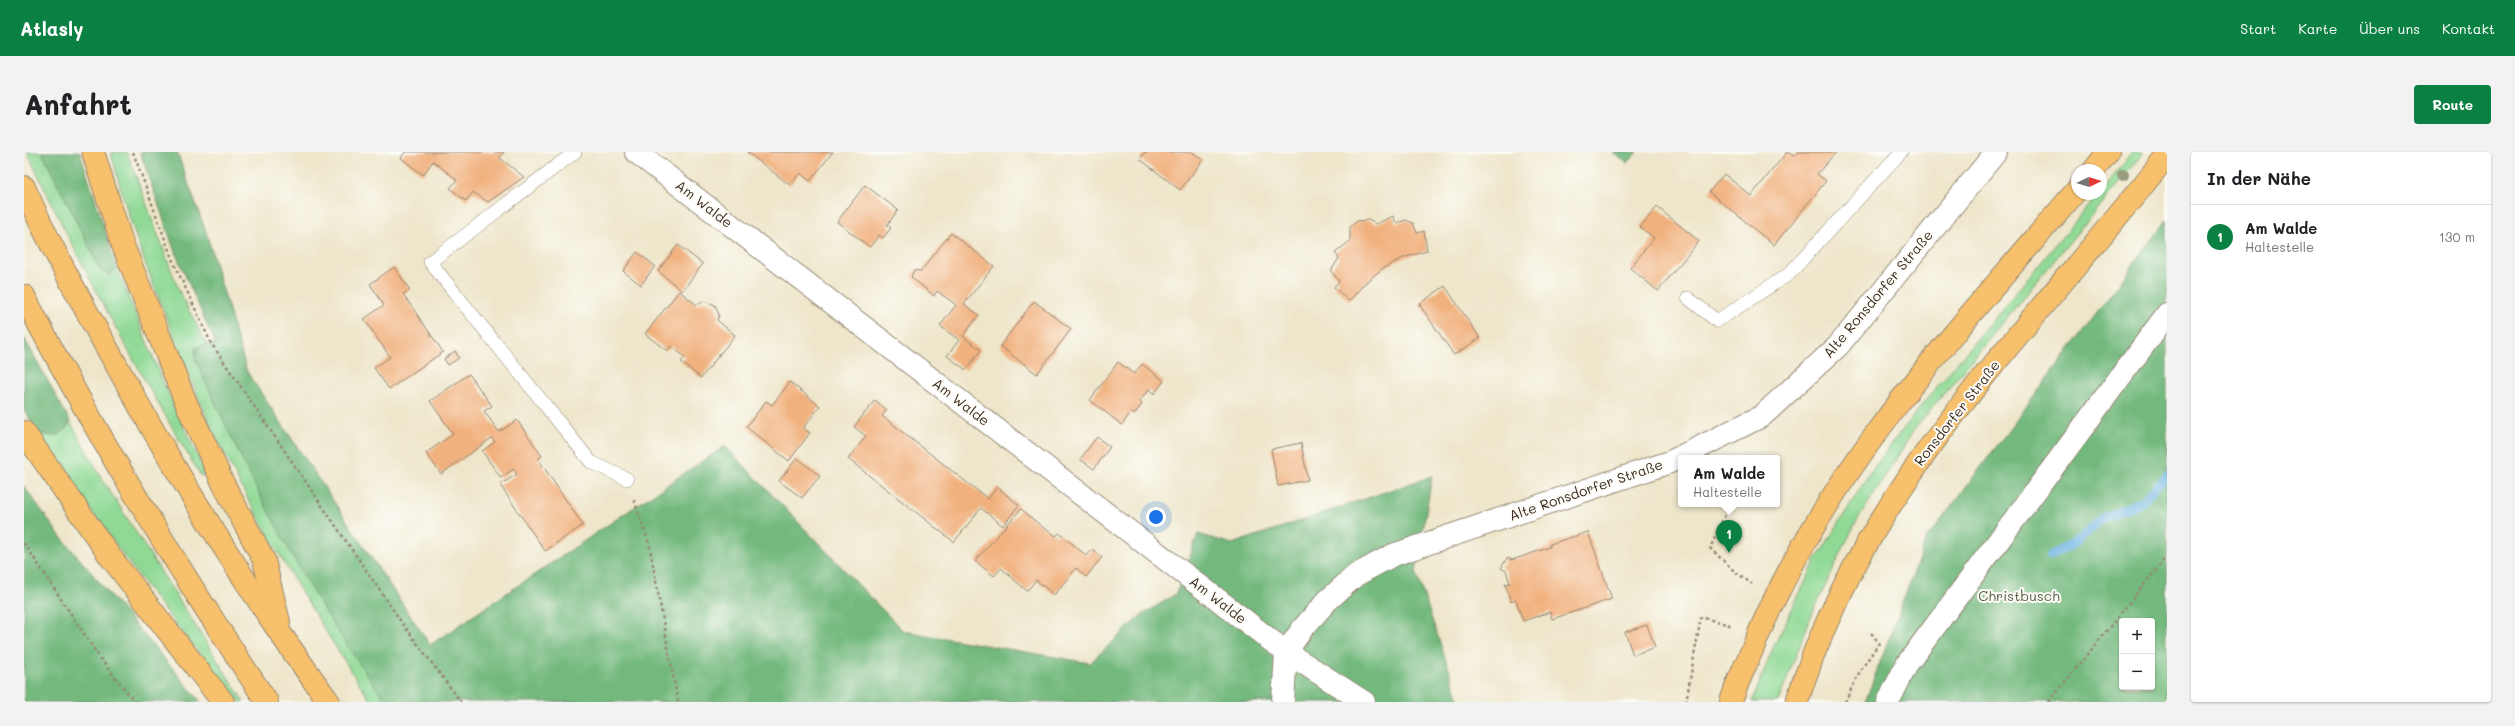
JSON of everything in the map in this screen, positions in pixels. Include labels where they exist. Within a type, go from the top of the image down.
[{"type":"main road","points":[[93,152],[122,242],[187,405],[224,484],[264,560],[283,636]]},
{"type":"main road","points":[[2099,164],[2108,152]]},
{"type":"main road","name":"Ronsdorfer Straße","points":[[1797,702],[1820,639],[1845,581],[1900,487],[1924,452],[2167,156]]},
{"type":"main road","points":[[24,187],[95,326],[146,420],[216,535],[329,702]]},
{"type":"main road","points":[[1731,702],[1758,634],[1794,559],[1830,498],[1874,434],[1933,359],[2071,197]]},
{"type":"main road","points":[[24,296],[112,459],[194,593],[267,702]]},
{"type":"main road","points":[[24,432],[109,554],[222,702]]},
{"type":"street","name":"Am Walde","points":[[636,152],[1286,652],[1364,702]]},
{"type":"street","name":"Alte Ronsdorfer Straße","points":[[1684,455],[1762,416],[1838,346],[1996,152]]},
{"type":"street","points":[[1888,702],[1907,664],[2167,314]]},
{"type":"street","name":"Alte Ronsdorfer Straße","points":[[1286,652],[1303,628],[1328,600],[1356,575],[1393,555],[1670,462],[1678,458]]},
{"type":"street","points":[[1283,702],[1286,652]]},
{"type":"lane","points":[[575,152],[430,262],[591,462],[627,479]]},
{"type":"lane","points":[[1688,298],[1717,321],[1789,274],[1901,152]]},
{"type":"path","points":[[133,152],[173,261],[211,342],[402,623],[461,702]]},
{"type":"path","points":[[627,479],[649,543],[678,702]]},
{"type":"path","points":[[1729,507],[1710,548],[1733,570]]},
{"type":"path","points":[[24,543],[102,661],[135,702]]},
{"type":"path","points":[[2049,702],[2167,556]]},
{"type":"path","points":[[1686,702],[1701,617],[1709,620]]},
{"type":"path","points":[[1845,702],[1860,671],[1879,643],[1872,634],[1868,632]]},
{"type":"green space","points":[[27,152],[42,152],[101,271],[109,275],[117,268],[161,377],[202,466],[203,476],[200,475],[177,436],[109,316],[67,235]]},
{"type":"green space","points":[[42,152],[80,152],[117,268],[109,275],[101,271]]},
{"type":"green space","points":[[111,152],[127,152],[179,291],[207,345],[195,348],[327,614],[387,702],[371,702],[276,549],[241,487],[217,440],[196,393],[145,264],[123,197]]},
{"type":"green space","points":[[140,152],[177,152],[207,235],[247,372],[430,645],[725,446],[903,631],[1090,663],[1139,617],[1176,594],[1198,534],[1232,544],[1432,476],[1416,572],[1460,702],[387,702],[331,622],[306,580],[259,494],[216,406],[196,361],[195,348],[215,343],[175,252]]},
{"type":"green space","points":[[1613,152],[1637,152],[1627,163]]},
{"type":"green space","points":[[2132,152],[2144,152],[2107,197],[2107,183]]},
{"type":"green space","points":[[2093,200],[2104,200],[1914,430],[1854,526],[1812,614],[1778,702],[1752,702],[1773,648],[1816,560],[1871,471],[1921,406]]},
{"type":"green space","name":"Christbusch","points":[[2167,220],[2167,702],[1865,702],[1926,540]]},
{"type":"green space","points":[[24,338],[70,421],[64,431],[57,435],[38,433],[24,410]]},
{"type":"green space","points":[[70,421],[102,479],[244,702],[240,702],[186,638],[110,537],[38,433],[57,435],[64,431]]},
{"type":"green space","points":[[24,486],[60,536],[201,702],[24,702]]},
{"type":"building","points":[[405,152],[504,152],[500,158],[524,177],[488,202],[473,192],[466,201],[450,188],[457,180],[433,161],[423,175],[401,158]]},
{"type":"building","points":[[747,152],[833,152],[810,181],[800,173],[790,185]]},
{"type":"building","points":[[1145,152],[1192,152],[1203,160],[1180,190],[1140,159]]},
{"type":"building","points":[[1787,152],[1795,156],[1798,152],[1836,152],[1817,174],[1826,181],[1774,245],[1709,192],[1724,174],[1751,196]]},
{"type":"building","points":[[865,185],[898,210],[887,225],[891,228],[883,238],[879,235],[870,247],[837,222]]},
{"type":"building","points":[[1657,207],[1699,241],[1658,291],[1630,268],[1654,238],[1640,227]]},
{"type":"building","points":[[1393,216],[1396,223],[1406,220],[1413,223],[1417,233],[1424,231],[1427,251],[1403,258],[1382,269],[1365,283],[1349,301],[1334,287],[1339,281],[1331,271],[1339,258],[1335,253],[1350,241],[1350,227],[1357,221],[1368,220],[1376,224]]},
{"type":"building","points":[[951,233],[994,266],[964,304],[979,315],[963,336],[981,350],[966,370],[947,356],[959,340],[940,326],[956,305],[937,291],[934,296],[911,277],[914,270],[921,271]]},
{"type":"building","points":[[678,245],[703,264],[682,291],[658,271]]},
{"type":"building","points":[[637,252],[655,266],[641,285],[623,271]]},
{"type":"building","points":[[394,267],[410,290],[403,294],[443,352],[389,389],[374,368],[390,357],[364,319],[384,305],[370,284]]},
{"type":"building","points":[[1445,286],[1480,338],[1454,355],[1419,304]]},
{"type":"building","points":[[679,291],[697,305],[704,301],[715,305],[719,315],[717,320],[735,335],[701,378],[681,362],[685,357],[671,346],[667,351],[645,334]]},
{"type":"building","points":[[1034,301],[1071,329],[1037,374],[1000,346]]},
{"type":"building","points":[[455,351],[459,358],[448,365],[444,359]]},
{"type":"building","points":[[1118,362],[1134,374],[1142,364],[1164,381],[1154,394],[1149,389],[1139,402],[1142,404],[1134,415],[1131,412],[1122,425],[1090,400]]},
{"type":"building","points":[[469,374],[492,406],[484,411],[499,432],[517,420],[542,456],[538,459],[583,525],[545,551],[500,485],[517,474],[513,469],[501,478],[482,451],[495,442],[492,438],[441,474],[426,453],[453,434],[430,401]]},
{"type":"building","points":[[790,382],[820,406],[803,428],[810,433],[789,461],[746,427],[766,401],[772,405]]},
{"type":"building","points":[[875,400],[887,410],[882,416],[988,499],[997,487],[1019,505],[1003,526],[981,508],[954,542],[848,459],[866,436],[854,427]]},
{"type":"building","points":[[1097,437],[1110,447],[1094,469],[1080,459]]},
{"type":"building","points":[[1301,443],[1308,480],[1278,486],[1271,449]]},
{"type":"building","points":[[797,458],[820,476],[802,498],[779,481]]},
{"type":"building","points":[[1021,509],[1046,530],[1047,529],[1056,536],[1059,533],[1087,556],[1093,549],[1102,557],[1086,577],[1076,568],[1054,595],[1036,580],[1027,591],[1001,568],[994,576],[975,561]]},
{"type":"building","points":[[1588,532],[1612,599],[1552,619],[1550,612],[1523,621],[1516,600],[1511,602],[1505,584],[1510,583],[1506,571],[1501,568],[1507,558],[1512,560],[1550,547],[1550,544]]},
{"type":"building","points":[[1647,625],[1655,647],[1633,655],[1625,632]]},
{"type":"waterway","points":[[2050,556],[2078,541],[2103,518],[2142,501],[2167,475]]},
{"type":"place","name":"Am Walde","points":[[1729,553]]}]
